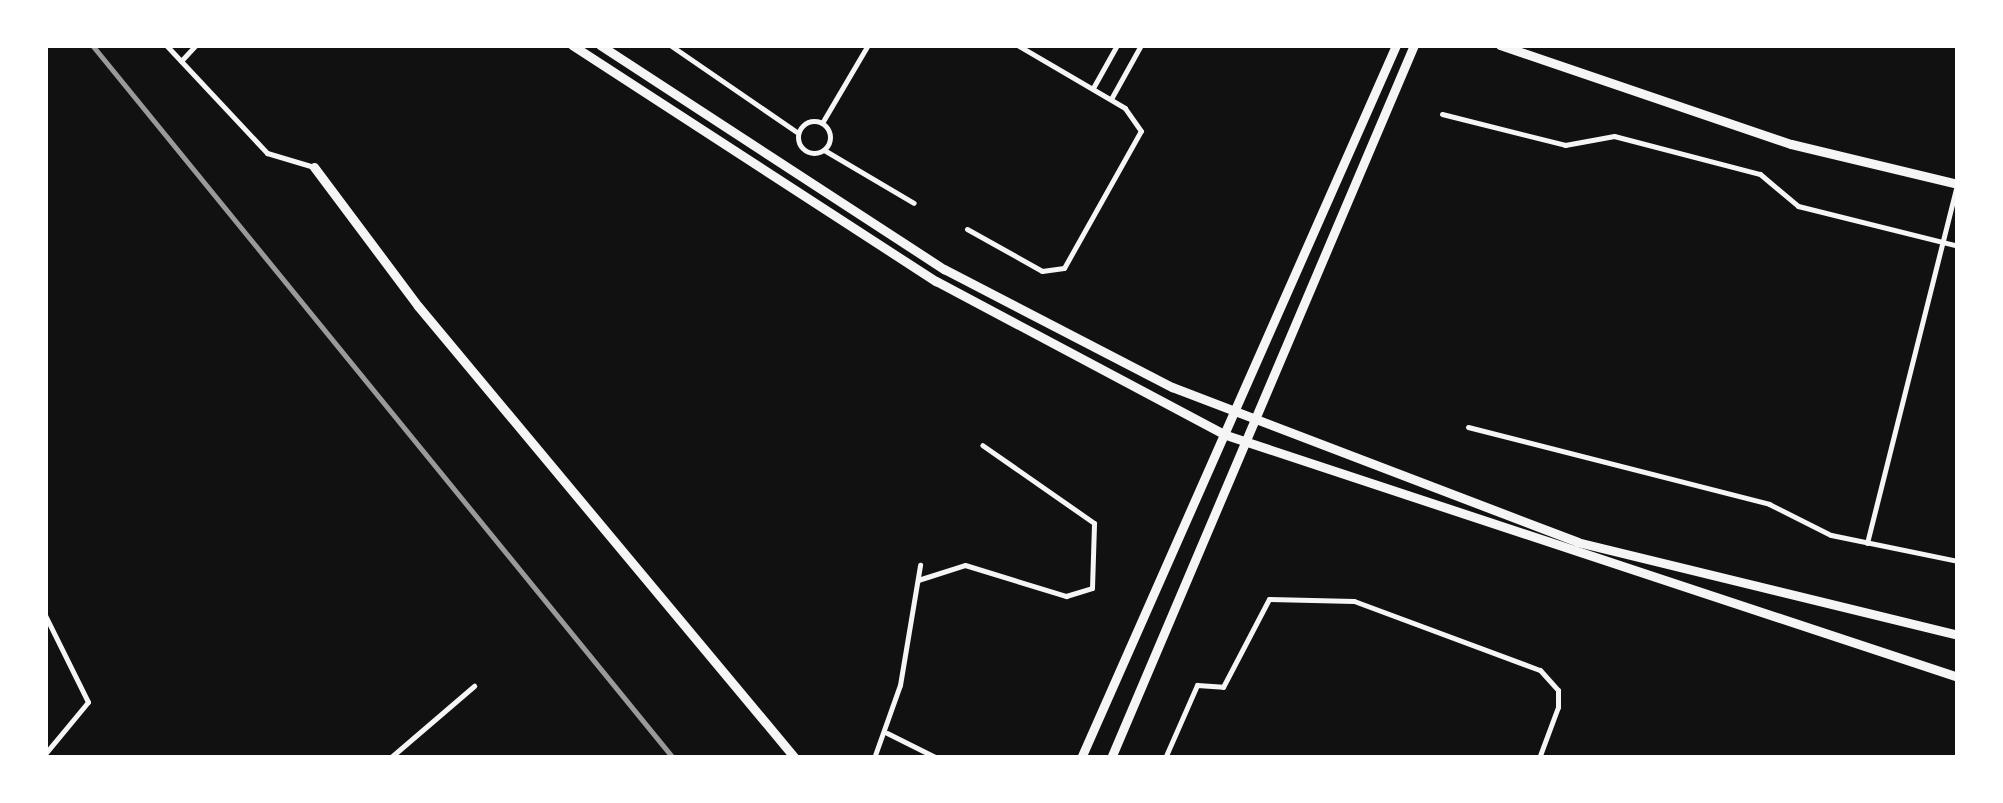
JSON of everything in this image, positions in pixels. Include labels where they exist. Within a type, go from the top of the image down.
[{"type":"street","points":[[572,45],[936,281],[1247,443],[1413,504],[1716,584],[1958,634]]},
{"type":"street","points":[[600,45],[944,268],[1236,414],[1578,542],[1716,584],[1958,676]]},
{"type":"street","points":[[1081,758],[1396,45]]},
{"type":"street","points":[[1111,758],[1414,45]]},
{"type":"street","points":[[1500,45],[1791,144],[1958,184]]},
{"type":"street","points":[[314,168],[418,306],[795,758]]},
{"type":"lane","points":[[166,45],[267,154],[314,168]]},
{"type":"lane","points":[[181,62],[196,45]]},
{"type":"lane","points":[[670,45],[798,133],[806,150],[824,150],[914,203]]},
{"type":"lane","points":[[798,133],[822,123],[868,45]]},
{"type":"lane","points":[[967,229],[1042,272],[1064,268],[1141,131],[1138,118],[1111,99],[1017,45]]},
{"type":"lane","points":[[1093,88],[1117,45]]},
{"type":"lane","points":[[1111,99],[1141,45]]},
{"type":"lane","points":[[1442,114],[1565,145],[1614,136],[1760,174],[1798,206],[1958,246]]},
{"type":"lane","points":[[822,123],[830,133],[824,150]]},
{"type":"lane","points":[[1867,543],[1958,184]]},
{"type":"lane","points":[[1468,427],[1770,504],[1867,543],[1958,561]]},
{"type":"lane","points":[[918,580],[965,565],[1066,596],[1092,588],[1094,523],[982,444]]},
{"type":"lane","points":[[874,758],[886,733],[920,565]]},
{"type":"lane","points":[[1165,758],[1197,685],[1223,687],[1268,599],[1354,600],[1540,670],[1558,690],[1558,707],[1539,758]]},
{"type":"lane","points":[[45,615],[88,702],[45,754]]},
{"type":"lane","points":[[390,758],[474,686]]},
{"type":"lane","points":[[886,733],[937,758]]},
{"type":"railway","points":[[92,45],[673,758]]}]
